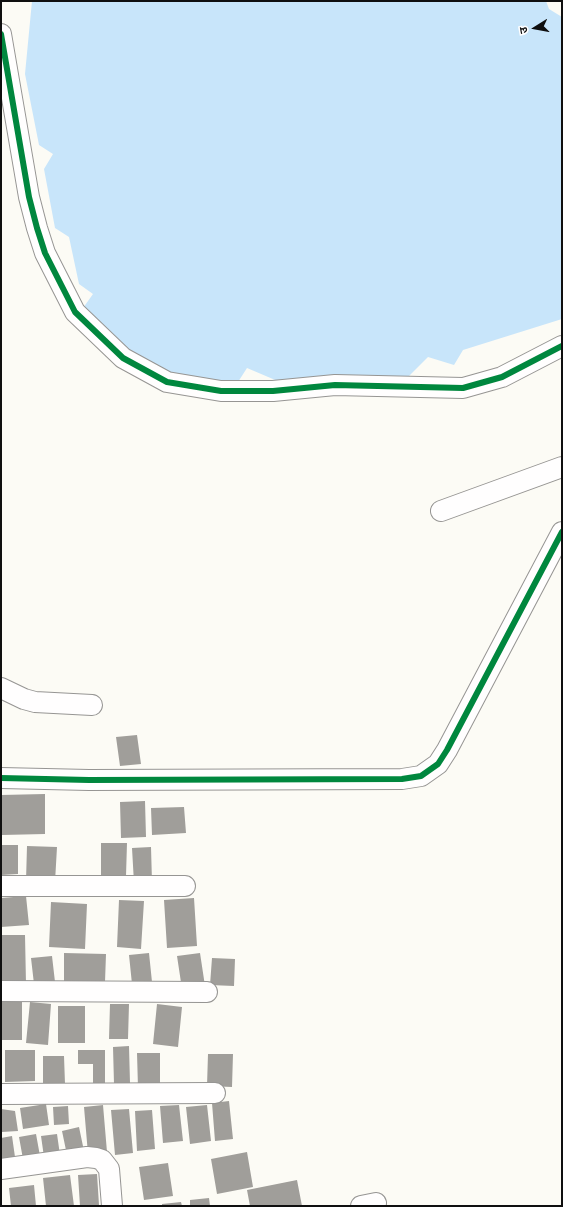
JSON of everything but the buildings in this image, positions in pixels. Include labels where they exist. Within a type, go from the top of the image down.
[{"type":"street","points":[[1,34],[29,197],[45,253],[75,312],[123,358],[167,382],[221,391],[273,391],[335,385],[463,388],[502,377],[562,346]]},
{"type":"street","points":[[441,511],[562,468]]},
{"type":"street","points":[[1,778],[89,780],[394,779],[421,776],[438,764],[447,750],[562,532]]},
{"type":"street","points":[[1,688],[35,702],[92,705]]},
{"type":"street","points":[[1,886],[185,886]]},
{"type":"street","points":[[1,991],[207,992]]},
{"type":"street","points":[[1,1094],[215,1093]]},
{"type":"street","points":[[1,1169],[87,1157],[102,1160],[109,1169],[112,1206]]},
{"type":"water","points":[[32,1],[546,1],[549,9],[562,17],[562,319],[463,350],[454,365],[428,357],[397,388],[287,385],[247,368],[238,382],[203,389],[151,375],[83,308],[93,294],[79,284],[69,237],[55,228],[44,169],[53,154],[39,145],[25,74]]},
{"type":"cycle path","points":[[1,34],[29,197],[45,253],[75,312],[123,358],[167,382],[221,391],[273,391],[335,385],[463,388],[502,377],[562,346]]},
{"type":"cycle path","points":[[1,778],[89,780],[402,779],[421,776],[438,764],[447,750],[562,532]]}]
